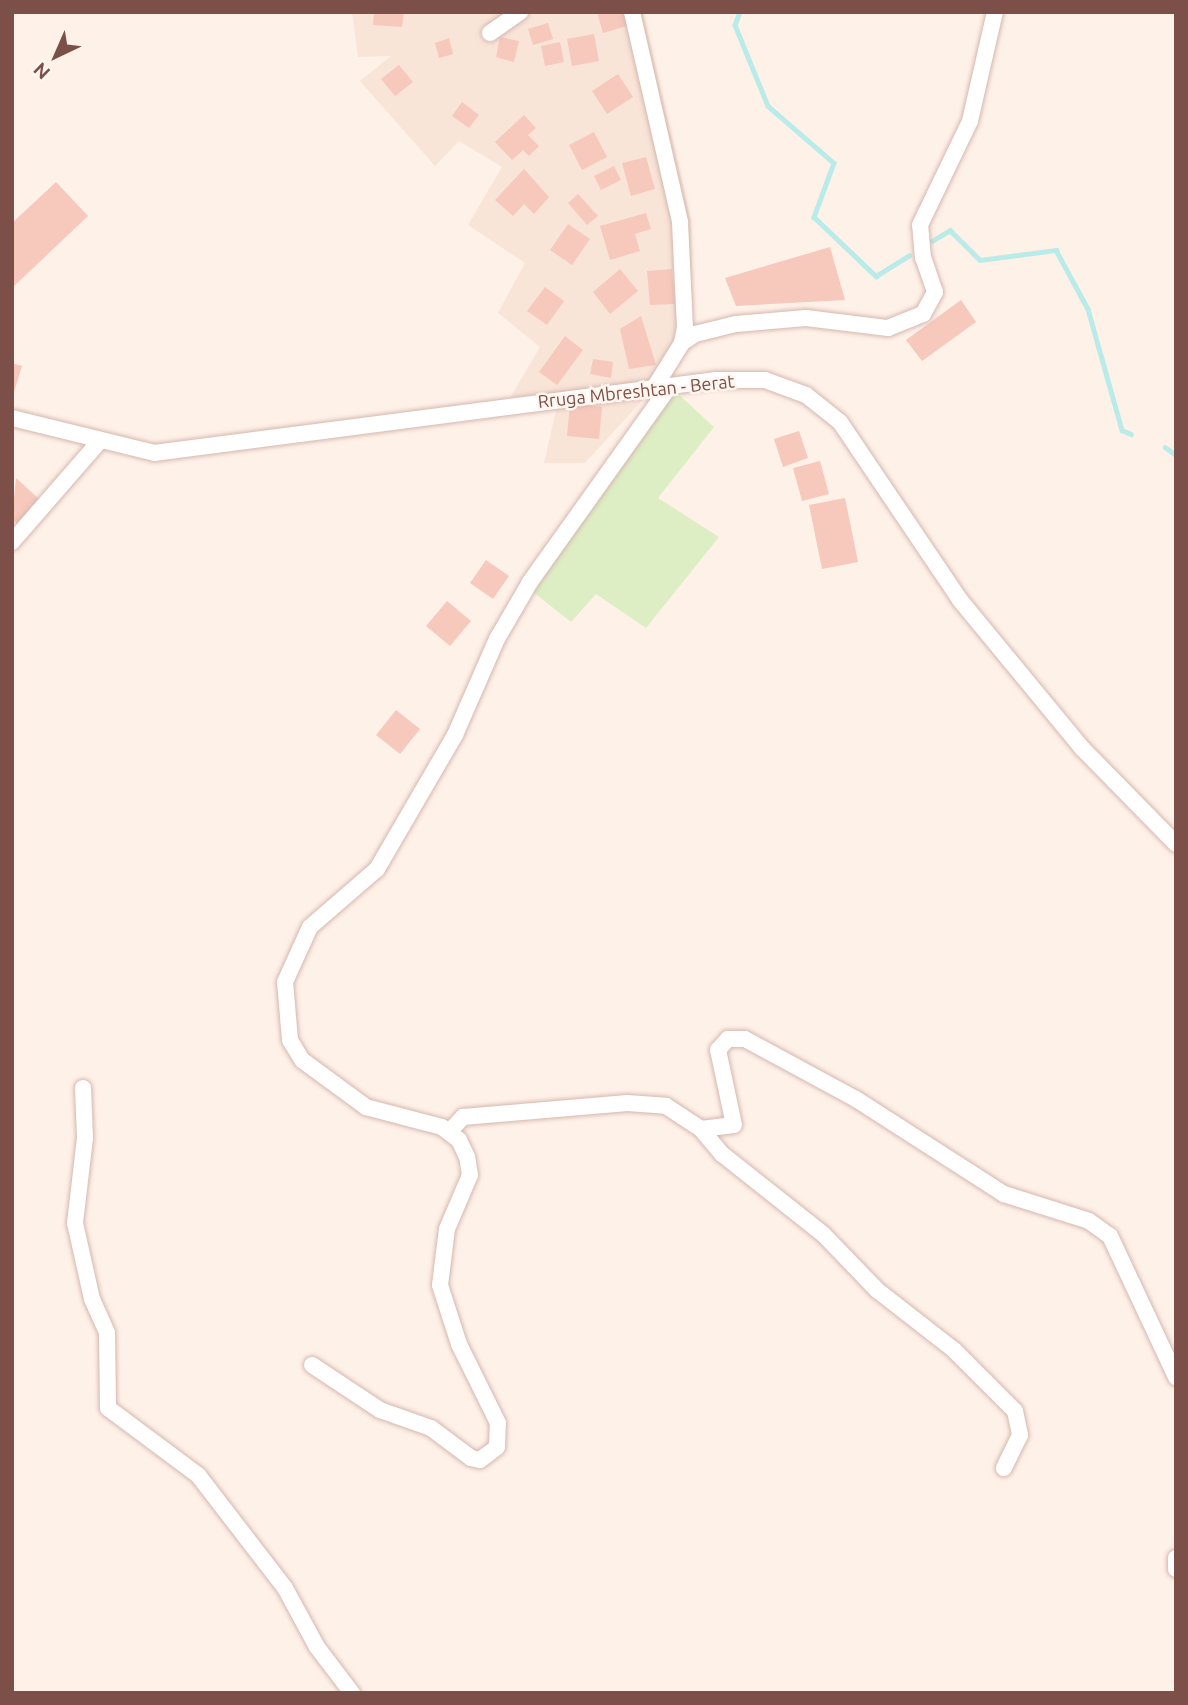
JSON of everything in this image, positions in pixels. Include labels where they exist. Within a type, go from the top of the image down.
[{"type":"street","points":[[490,33],[520,12]]},
{"type":"street","points":[[312,1365],[380,1410],[440,1433],[471,1458],[480,1460],[497,1447],[498,1423],[459,1344],[440,1284],[447,1229],[470,1175],[459,1140],[449,1132],[366,1107],[302,1060],[290,1040],[285,982],[294,951],[310,927],[377,869],[455,735],[497,639],[530,582],[662,388],[682,343],[675,188],[632,12]]},
{"type":"street","points":[[682,343],[695,334],[736,324],[806,318],[888,328],[923,314],[935,292],[923,258],[920,225],[970,121],[995,12]]},
{"type":"street","name":"Rruga Mbreshtan - Berat","points":[[12,418],[99,442],[154,453],[662,388],[765,380],[806,395],[839,422],[960,600],[1082,748],[1176,844]]},
{"type":"street","points":[[12,542],[99,442]]},
{"type":"street","points":[[701,1129],[734,1125],[718,1050],[729,1039],[745,1039],[856,1099],[1004,1194],[1089,1221],[1110,1236],[1176,1377]]},
{"type":"street","points":[[83,1088],[85,1138],[75,1223],[92,1298],[107,1334],[107,1408],[198,1475],[285,1588],[317,1647],[352,1693]]},
{"type":"street","points":[[449,1132],[463,1117],[627,1103],[666,1106],[701,1129],[722,1154],[823,1234],[877,1290],[954,1350],[1015,1411],[1020,1435],[1004,1468]]},
{"type":"street","points":[[1176,1558],[1176,1569]]},
{"type":"shaded area","points":[[352,12],[643,12],[691,221],[693,345],[585,463],[544,463],[560,393],[510,398],[540,347],[498,313],[525,263],[468,225],[502,167],[459,141],[435,166],[360,81],[391,56],[358,57]]},
{"type":"green space","points":[[675,391],[714,427],[658,498],[719,537],[646,628],[596,594],[571,622],[533,592]]},
{"type":"building","points":[[374,12],[404,12],[402,27],[373,25]]},
{"type":"building","points":[[597,12],[623,12],[627,26],[603,33]]},
{"type":"building","points":[[548,23],[553,39],[533,45],[528,29]]},
{"type":"building","points":[[594,34],[599,61],[572,66],[567,39]]},
{"type":"building","points":[[500,37],[519,41],[514,62],[496,57]]},
{"type":"building","points":[[449,38],[453,54],[439,58],[435,43]]},
{"type":"building","points":[[560,42],[564,62],[545,66],[541,46]]},
{"type":"building","points":[[399,65],[413,82],[395,96],[381,79]]},
{"type":"building","points":[[618,74],[633,97],[607,114],[592,91]]},
{"type":"building","points":[[462,102],[479,115],[469,128],[452,116]]},
{"type":"building","points":[[524,115],[536,128],[528,135],[539,146],[529,156],[523,150],[512,160],[495,142]]},
{"type":"building","points":[[594,132],[607,157],[582,170],[569,145]]},
{"type":"building","points":[[646,157],[655,189],[631,196],[622,163]]},
{"type":"building","points":[[614,166],[621,180],[601,190],[594,176]]},
{"type":"building","points":[[524,169],[549,197],[534,214],[524,204],[513,216],[495,200]]},
{"type":"building","points":[[56,182],[88,216],[12,288],[12,223]]},
{"type":"building","points":[[578,194],[598,216],[587,225],[568,203]]},
{"type":"building","points":[[646,213],[651,229],[635,234],[640,251],[610,260],[600,226]]},
{"type":"building","points":[[568,224],[590,239],[572,265],[550,250]]},
{"type":"building","points":[[830,247],[845,300],[736,306],[725,278]]},
{"type":"building","points":[[620,269],[638,291],[610,314],[593,292]]},
{"type":"building","points":[[672,269],[675,304],[650,305],[647,271]]},
{"type":"building","points":[[545,287],[564,301],[547,325],[527,311]]},
{"type":"building","points":[[961,300],[976,322],[922,361],[906,340]]},
{"type":"building","points":[[641,316],[656,365],[629,369],[620,329]]},
{"type":"building","points":[[565,336],[583,350],[557,385],[539,372]]},
{"type":"building","points":[[593,359],[613,362],[611,378],[590,374]]},
{"type":"building","points":[[12,363],[22,366],[14,392],[12,392]]},
{"type":"building","points":[[570,404],[602,407],[599,439],[567,436]]},
{"type":"building","points":[[799,431],[808,458],[783,467],[774,439]]},
{"type":"building","points":[[820,461],[829,494],[802,501],[793,468]]},
{"type":"building","points":[[16,478],[39,499],[17,524],[12,519]]},
{"type":"building","points":[[845,498],[858,562],[822,569],[809,505]]},
{"type":"building","points":[[486,560],[509,576],[493,599],[470,583]]},
{"type":"building","points":[[447,601],[471,621],[450,646],[426,626]]},
{"type":"building","points":[[396,710],[420,729],[400,754],[376,735]]},
{"type":"waterway","points":[[740,12],[735,25],[768,106],[834,163],[814,217],[876,276],[909,255]]},
{"type":"waterway","points":[[932,241],[950,230],[980,260],[1056,250],[1088,309],[1122,430],[1131,434]]},
{"type":"waterway","points":[[1165,447],[1176,455]]}]
